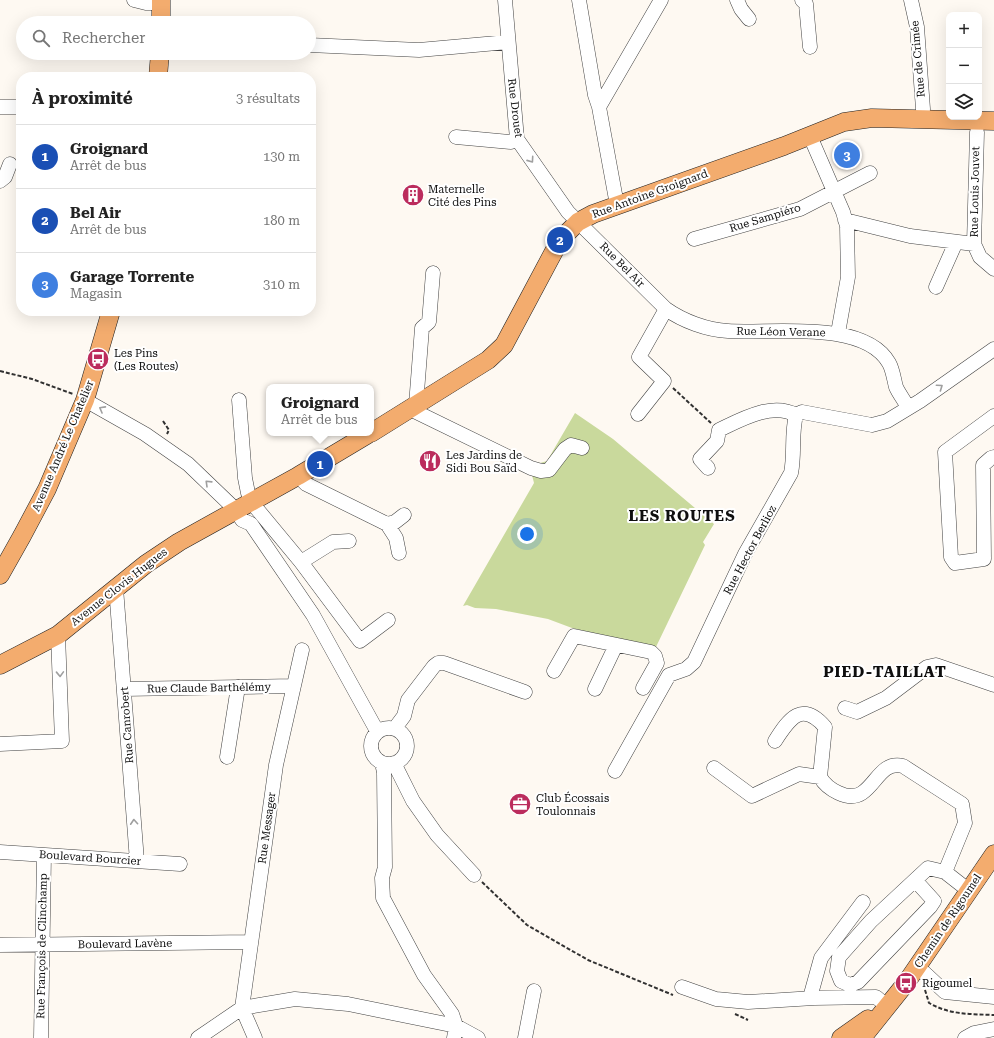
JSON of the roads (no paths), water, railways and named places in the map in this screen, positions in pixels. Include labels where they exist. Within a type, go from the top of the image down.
[{"type":"main road","points":[[161,2],[161,16]]},
{"type":"main road","points":[[158,72],[159,60]]},
{"type":"main road","name":"Rue Antoine Groignard","points":[[374,431],[488,360],[504,345],[554,248],[569,229],[578,222],[616,205],[810,136],[844,122],[858,119],[994,121]]},
{"type":"main road","name":"Avenue André Le Chatelier","points":[[0,575],[47,489],[85,400],[110,316]]},
{"type":"main road","name":"Rue Antoine Groignard","points":[[245,505],[366,436]]},
{"type":"main road","name":"Avenue Clovis Hugues","points":[[1,665],[58,635],[146,564],[179,542],[245,505]]},
{"type":"main road","name":"Chemin de Rigoumel","points":[[864,1036],[917,966],[994,854]]},
{"type":"main road","name":"Chemin de Rigoumel","points":[[841,1038],[887,1006]]},
{"type":"street","points":[[134,0],[146,3],[161,2]]},
{"type":"street","name":"Rue Drouet","points":[[505,0],[517,139],[568,212],[578,222]]},
{"type":"street","points":[[579,0],[616,205]]},
{"type":"street","points":[[599,107],[661,0]]},
{"type":"street","points":[[737,0],[741,9],[749,19]]},
{"type":"street","points":[[802,0],[806,4],[810,47]]},
{"type":"street","name":"Rue de Crimée","points":[[911,0],[916,27],[923,109],[922,119]]},
{"type":"street","points":[[316,46],[419,50],[508,42]]},
{"type":"street","points":[[0,107],[16,107]]},
{"type":"street","name":"Rue Louis Jouvet","points":[[977,132],[974,244],[980,257],[994,270]]},
{"type":"street","points":[[810,136],[845,220],[848,247],[848,277],[838,333]]},
{"type":"street","points":[[456,137],[511,142],[517,139]]},
{"type":"street","points":[[0,181],[6,177],[10,164]]},
{"type":"street","name":"Rue Sampiéro","points":[[694,239],[800,209],[870,173]]},
{"type":"street","points":[[845,220],[910,236],[974,244]]},
{"type":"street","name":"Rue Bel Air","points":[[578,222],[666,309]]},
{"type":"street","points":[[936,287],[956,242]]},
{"type":"street","points":[[433,274],[429,322],[422,328],[413,407],[514,460],[540,471],[549,470],[565,449],[571,445],[582,448]]},
{"type":"street","points":[[638,414],[664,381],[639,357],[666,309]]},
{"type":"street","name":"Rue Léon Verane","points":[[666,309],[675,316],[703,326],[727,331],[800,330],[838,333],[858,339],[877,350],[889,363],[897,389],[908,408]]},
{"type":"street","points":[[708,468],[700,459],[717,441],[719,430],[744,418],[774,410],[786,410],[796,416],[802,412],[872,425],[887,421],[994,348]]},
{"type":"street","points":[[85,400],[145,434],[245,505],[257,509],[301,562],[360,641],[388,620]]},
{"type":"street","points":[[239,400],[245,478],[248,493],[242,520],[250,524],[313,615],[378,731]]},
{"type":"street","name":"Rue Hector Berlioz","points":[[670,675],[686,669],[694,662],[745,554],[791,473],[794,459],[793,427],[796,416]]},
{"type":"street","points":[[994,416],[945,452],[951,557],[955,563],[984,559],[983,465],[994,457]]},
{"type":"street","points":[[298,476],[306,484],[387,524],[396,538],[399,553]]},
{"type":"street","points":[[387,524],[395,522],[404,515]]},
{"type":"street","points":[[301,562],[333,542],[348,541]]},
{"type":"street","name":"Rue Canrobert","points":[[116,588],[137,861]]},
{"type":"street","points":[[0,744],[62,742],[58,635]]},
{"type":"street","points":[[554,671],[574,636],[651,652],[655,656],[657,663],[643,688]]},
{"type":"street","points":[[595,689],[616,645]]},
{"type":"street","name":"Rue Messager","points":[[242,1008],[276,765],[302,650]]},
{"type":"street","points":[[394,728],[404,716],[408,700],[438,663],[444,663],[525,692]]},
{"type":"street","points":[[845,708],[857,712],[886,698],[927,667],[936,665],[994,685]]},
{"type":"street","points":[[615,771],[670,675],[654,667]]},
{"type":"street","name":"Rue Claude Barthélémy","points":[[124,689],[293,686]]},
{"type":"street","points":[[227,757],[238,687]]},
{"type":"street","points":[[775,740],[788,720],[794,716],[805,713],[818,719],[825,727],[820,777],[824,784],[838,794],[854,796],[862,793],[886,768],[895,764],[903,766],[962,804],[965,823],[945,872]]},
{"type":"street","points":[[455,1032],[452,1014],[424,974],[383,898],[382,878],[385,867],[384,772],[388,763],[402,758],[407,747],[406,740],[402,734],[394,728],[385,728],[378,731],[371,741],[370,748],[372,754],[388,763],[437,835],[474,875]]},
{"type":"street","points":[[714,768],[752,796],[799,774],[820,777]]},
{"type":"street","name":"Boulevard Bourcier","points":[[0,852],[180,864]]},
{"type":"street","name":"Rue François de Clinchamp","points":[[41,1038],[44,855]]},
{"type":"street","points":[[915,880],[934,901],[930,908],[858,982],[850,985],[841,981],[837,971],[839,957],[871,921],[915,880],[928,868],[945,872],[968,890]]},
{"type":"street","points":[[814,998],[810,994],[821,958],[863,902]]},
{"type":"street","name":"Boulevard Lavène","points":[[0,945],[251,942]]},
{"type":"street","points":[[917,966],[945,992],[994,996]]},
{"type":"street","points":[[525,1038],[534,991]]},
{"type":"street","points":[[681,992],[716,999],[748,1002],[814,998],[876,997],[887,1006]]},
{"type":"street","points":[[198,1038],[242,1008],[295,999],[341,1003],[478,1038]]},
{"type":"street","points":[[242,1008],[255,1038]]},
{"type":"street","points":[[965,1038],[974,1033],[994,1029]]},
{"type":"place","name":"Garage Torrente","points":[[847,155]]},
{"type":"place","name":"Maternelle Cité des Pins","points":[[413,195]]},
{"type":"place","name":"Bel Air","points":[[560,240]]},
{"type":"place","name":"Les Pins (Les Routes)","points":[[98,359]]},
{"type":"place","name":"Les Jardins de Sidi Bou Saïd","points":[[430,461]]},
{"type":"place","name":"Groignard","points":[[320,464]]},
{"type":"place","name":"Club Écossais Toulonnais","points":[[520,804]]},
{"type":"place","name":"Rigoumel","points":[[906,983]]},
{"type":"district","name":"LES ROUTES","points":[[682,516]]},
{"type":"district","name":"PIED-TAILLAT","points":[[885,672]]}]
